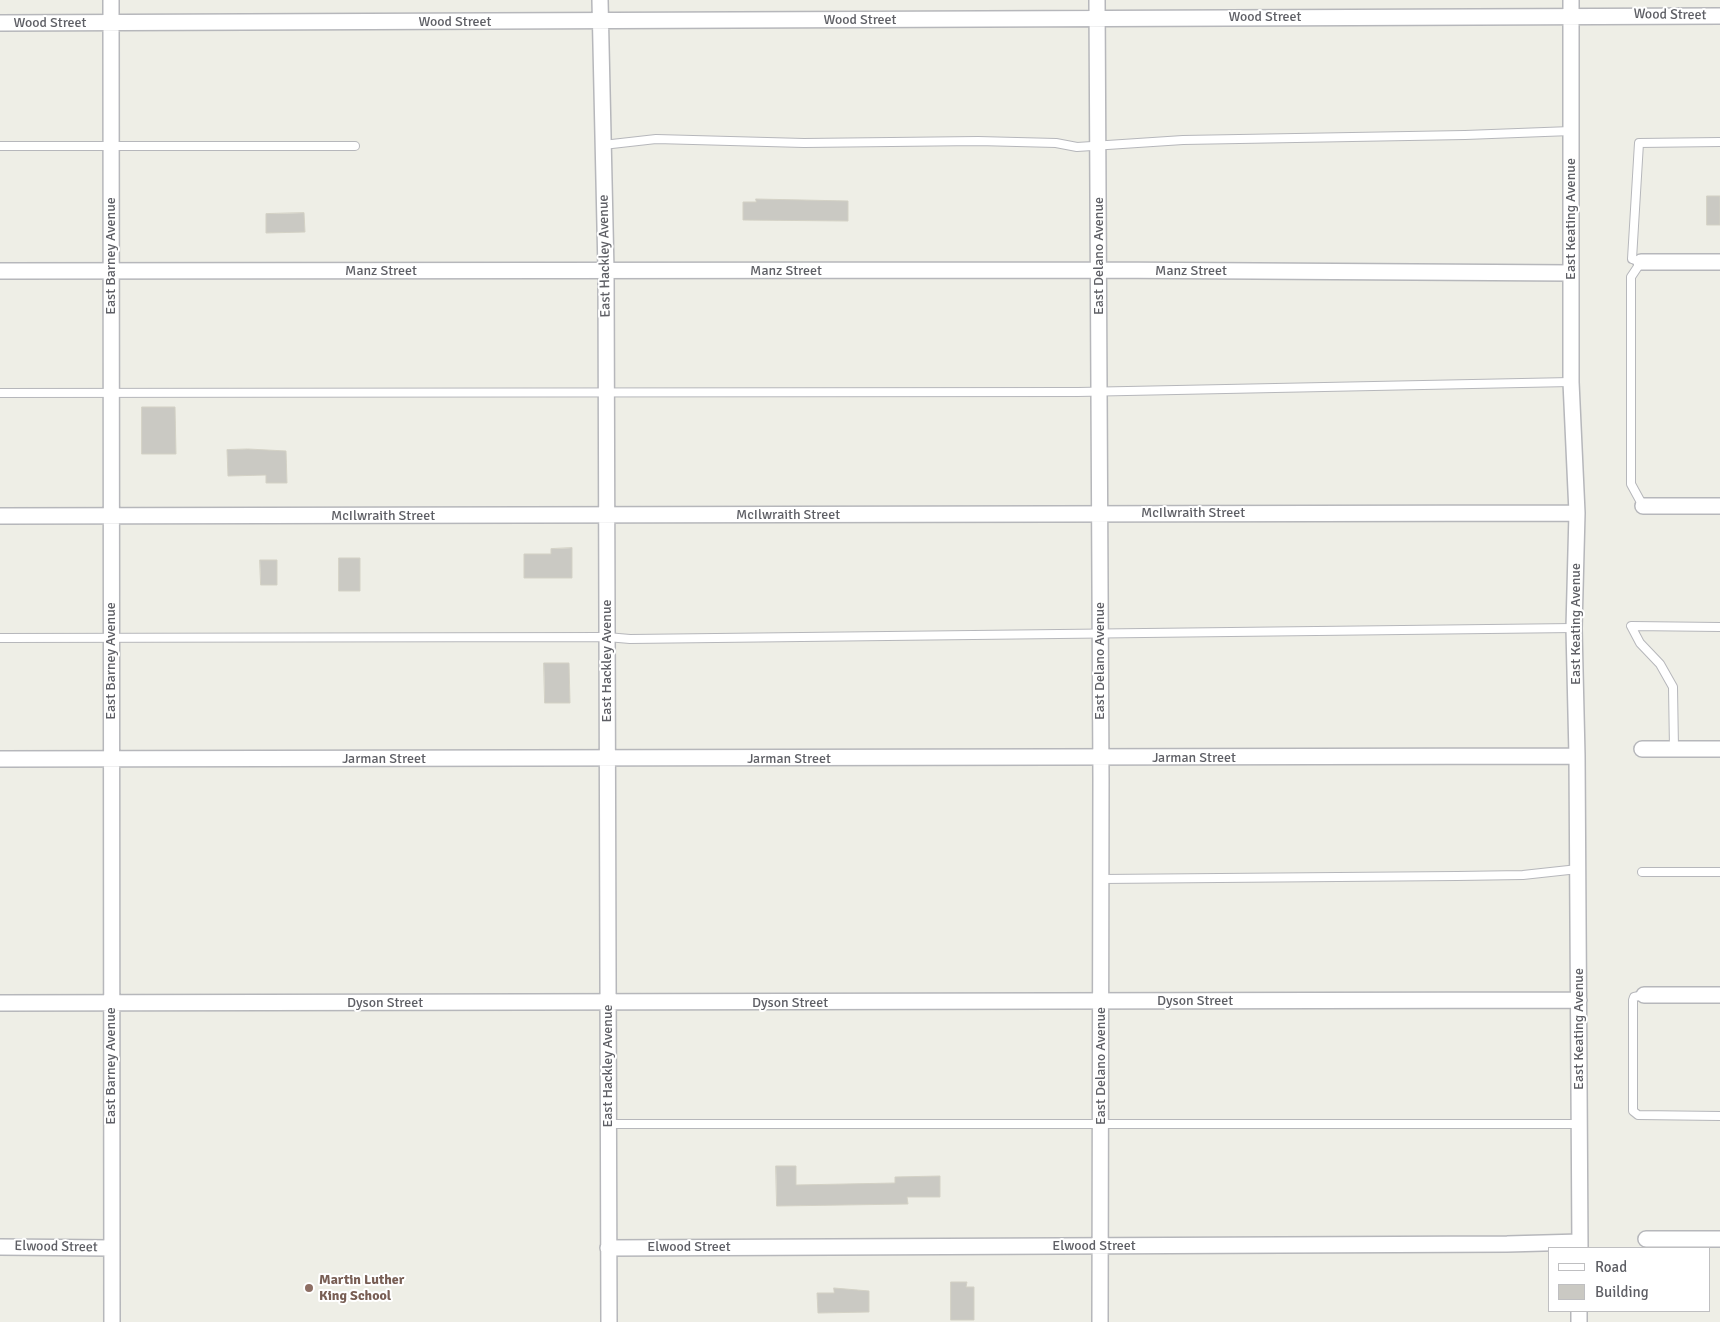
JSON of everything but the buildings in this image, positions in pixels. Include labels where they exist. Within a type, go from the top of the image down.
[{"type":"street","name":"East Barney Avenue","points":[[111,0],[112,1322]]},
{"type":"street","name":"East Hackley Avenue","points":[[600,0],[606,271],[609,1322]]},
{"type":"street","name":"East Delano Avenue","points":[[1096,0],[1101,758],[1100,1322]]},
{"type":"street","name":"Wood Street","points":[[0,23],[1097,19],[1572,8],[1720,16]]},
{"type":"street","name":"East Keating Avenue","points":[[1572,8],[1571,382],[1577,513],[1574,628],[1577,756],[1580,1245]]},
{"type":"street","points":[[1641,262],[1720,262]]},
{"type":"street","name":"Manz Street","points":[[0,271],[1099,270],[1571,273]]},
{"type":"street","points":[[1643,506],[1720,506]]},
{"type":"street","name":"McIlwraith Street","points":[[0,516],[1577,513]]},
{"type":"street","points":[[1642,749],[1720,749]]},
{"type":"street","name":"Jarman Street","points":[[0,759],[1577,756]]},
{"type":"street","points":[[1644,995],[1720,995]]},
{"type":"street","name":"Dyson Street","points":[[0,1003],[1579,1000]]},
{"type":"street","points":[[1646,1238],[1720,1238]]},
{"type":"street","name":"Elwood Street","points":[[608,1248],[1580,1245]]},
{"type":"street","name":"Elwood Street","points":[[0,1247],[111,1248]]},
{"type":"lane","points":[[603,144],[656,139],[804,143],[978,141],[1098,146],[1202,140],[1465,135],[1571,130]]},
{"type":"lane","points":[[1643,506],[1631,484],[1630,441],[1631,277],[1641,262],[1632,259],[1639,143],[1720,142]]},
{"type":"lane","points":[[0,146],[355,146]]},
{"type":"lane","points":[[0,393],[1099,392],[1571,382]]},
{"type":"lane","points":[[1674,749],[1673,687],[1660,664],[1640,643],[1632,626],[1720,626]]},
{"type":"lane","points":[[0,638],[607,637],[630,639],[1574,628]]},
{"type":"lane","points":[[1101,879],[1523,875],[1578,869]]},
{"type":"lane","points":[[1642,872],[1720,872]]},
{"type":"lane","points":[[1644,995],[1634,997],[1633,1000],[1633,1111],[1638,1115],[1720,1116]]},
{"type":"lane","points":[[608,1124],[1580,1124]]},
{"type":"place","name":"Martin Luther King School","points":[[309,1288]]}]
